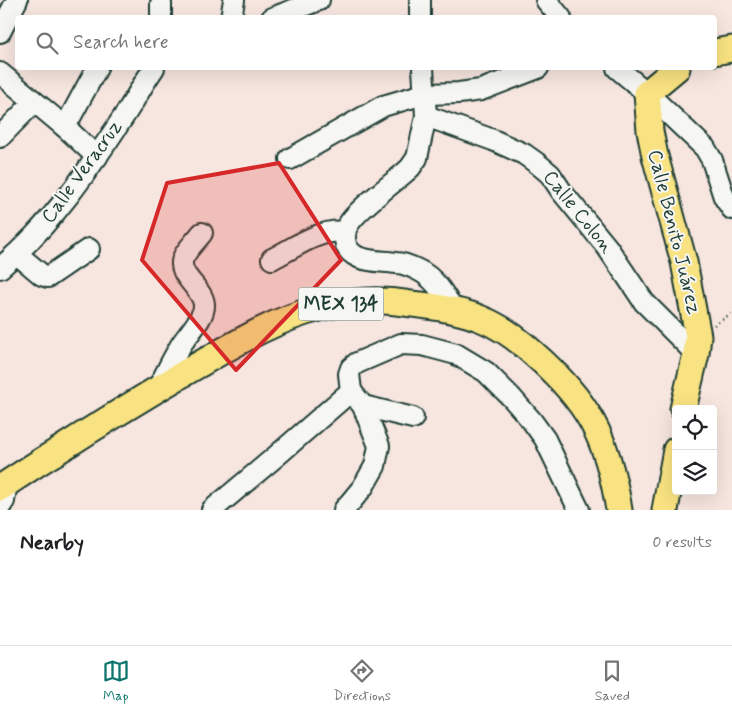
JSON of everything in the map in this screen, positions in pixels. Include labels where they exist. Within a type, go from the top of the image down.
[{"type":"main road","points":[[717,51],[732,48]]},
{"type":"main road","points":[[647,93],[675,70]]},
{"type":"main road","name":"Calle Benito Juárez","points":[[647,93],[650,132],[655,156],[684,262],[698,336],[696,354],[684,405]]},
{"type":"main road","name":"MEX 134","points":[[4,486],[157,390],[233,345],[292,317],[319,308],[380,300],[469,313],[490,322],[512,335],[545,363],[575,394],[594,424],[608,460],[619,510]]},
{"type":"main road","points":[[666,510],[672,474]]},
{"type":"street","points":[[0,32],[17,0]]},
{"type":"street","points":[[232,15],[234,0]]},
{"type":"street","points":[[280,15],[319,0]]},
{"type":"street","points":[[420,0],[420,15]]},
{"type":"street","points":[[546,0],[558,15]]},
{"type":"street","points":[[65,127],[96,70]]},
{"type":"street","name":"Calle Veracruz","points":[[5,262],[43,227],[97,157],[153,70]]},
{"type":"street","points":[[423,70],[426,116],[417,158],[410,168],[352,220],[345,232],[346,244],[353,254],[362,259],[398,263],[420,271],[435,283],[453,310]]},
{"type":"street","points":[[290,159],[383,106],[424,94],[481,90],[533,70]]},
{"type":"street","points":[[619,70],[647,93],[705,148],[712,160],[724,197],[732,209]]},
{"type":"street","points":[[0,73],[65,127],[97,157]]},
{"type":"street","points":[[0,137],[34,102]]},
{"type":"street","name":"Calle Colon","points":[[426,116],[493,140],[524,154],[550,174],[562,192],[607,247],[644,302],[696,354]]},
{"type":"street","points":[[272,259],[310,239],[332,231],[345,232]]},
{"type":"street","points":[[157,390],[181,345],[203,311],[204,304],[201,295],[187,277],[182,266],[183,258],[202,233]]},
{"type":"street","points":[[5,262],[48,277],[89,249]]},
{"type":"street","points":[[344,510],[363,488],[375,466],[379,446],[357,398],[349,374],[351,368],[357,363],[401,344],[422,345],[456,354],[486,372],[512,398],[545,439],[579,510]]},
{"type":"street","points":[[357,398],[413,418]]},
{"type":"street","points":[[212,510],[274,458],[357,398]]},
{"type":"street","points":[[0,507],[4,501],[4,486]]},
{"type":"highlighted area","points":[[279,163],[341,260],[236,370],[142,260],[167,183]]}]
